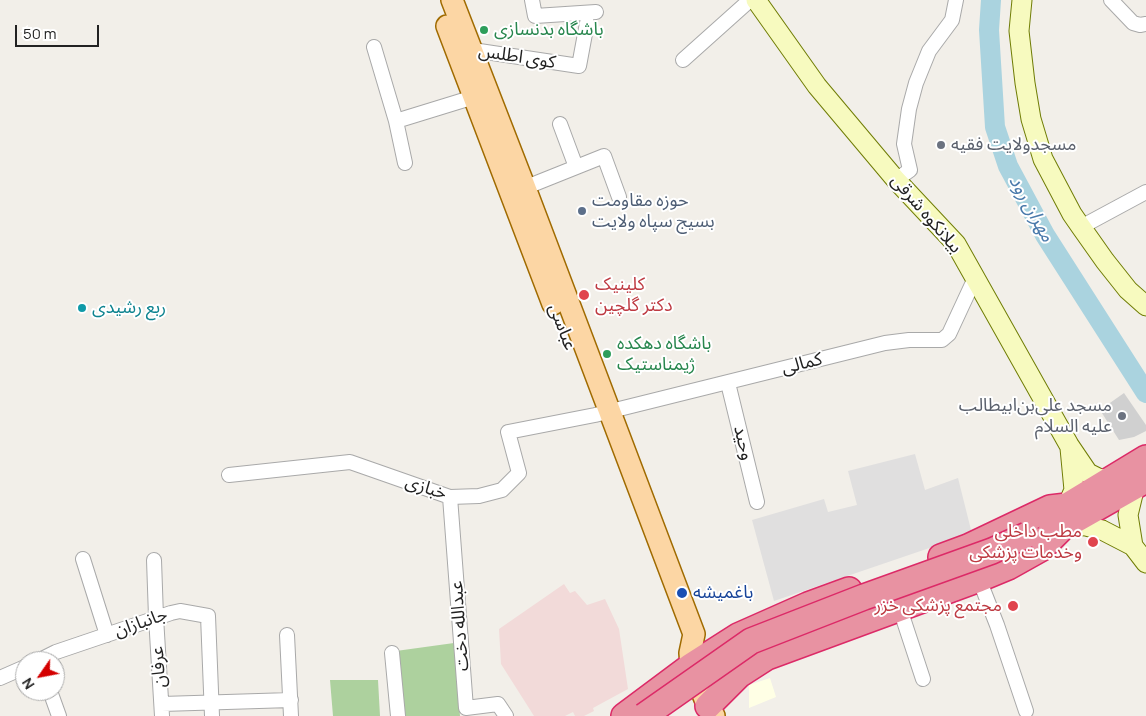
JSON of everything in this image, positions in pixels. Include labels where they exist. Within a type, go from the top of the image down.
[{"type":"highway","points":[[710,713],[739,675],[767,658],[979,579],[1042,548],[1065,520],[1112,478],[1146,458]]},
{"type":"highway","points":[[665,716],[717,676],[762,648],[988,564],[1065,520],[1141,483]]},
{"type":"highway","points":[[639,714],[690,660],[738,636],[808,605],[968,547],[1050,508],[1065,520]]},
{"type":"highway","points":[[639,714],[751,641],[864,597],[992,551],[1029,540]]},
{"type":"highway","points":[[854,588],[848,597],[847,609],[853,616],[865,621]]},
{"type":"main road","name":"عباسى","points":[[437,0],[464,49],[602,413],[694,634],[690,660],[710,713]]},
{"type":"main road","name":"عباسى","points":[[452,0],[474,97],[518,191]]},
{"type":"main road","name":"بیلانکوه شرقی","points":[[756,0],[817,86],[896,180],[956,244],[1069,445],[1088,473],[1100,479],[1112,478]]},
{"type":"main road","points":[[1022,0],[1018,31],[1032,119],[1043,159],[1072,214],[1081,227],[1128,290],[1146,306]]},
{"type":"main road","name":"بیلانکوه شرقی","points":[[1065,520],[1074,490],[1069,445]]},
{"type":"main road","points":[[1133,546],[1128,515],[1141,483]]},
{"type":"main road","points":[[1065,520],[1102,530],[1133,546],[1146,563]]},
{"type":"street","points":[[532,0],[535,16],[596,12]]},
{"type":"street","points":[[682,60],[750,0]]},
{"type":"street","points":[[896,180],[910,170],[904,144],[909,109],[916,83],[929,51],[952,20],[956,0]]},
{"type":"street","points":[[1111,0],[1133,23],[1146,24]]},
{"type":"street","name":"کوی اطلس","points":[[464,49],[579,66],[587,23]]},
{"type":"street","points":[[374,47],[396,121],[405,163]]},
{"type":"street","points":[[396,121],[474,97]]},
{"type":"street","points":[[560,124],[576,167]]},
{"type":"street","points":[[518,191],[604,156],[619,197]]},
{"type":"street","points":[[1081,227],[1146,192]]},
{"type":"street","name":"کمالی","points":[[602,413],[885,343],[909,340],[942,340],[949,334],[976,278]]},
{"type":"street","name":"وحید","points":[[728,383],[757,502]]},
{"type":"street","name":"خبازی","points":[[229,475],[350,462],[450,497],[479,496],[502,490],[519,473],[508,432],[602,413]]},
{"type":"street","name":"عبدالله دخت","points":[[450,497],[466,708],[498,704],[506,716]]},
{"type":"street","points":[[83,559],[107,635]]},
{"type":"street","name":"عرفان","points":[[154,560],[162,710]]},
{"type":"street","points":[[979,579],[997,625],[1026,711]]},
{"type":"street","points":[[900,609],[923,680]]},
{"type":"street","name":"جانبازان","points":[[59,651],[156,617],[180,611],[208,616],[211,709]]},
{"type":"street","points":[[287,635],[291,716]]},
{"type":"street","points":[[392,654],[398,716]]},
{"type":"street","points":[[0,678],[15,671]]},
{"type":"street","points":[[162,710],[211,709],[291,700]]},
{"type":"street","points":[[54,701],[59,716]]},
{"type":"shaded area","name":"مسجد علی‌بن‌ابیطالب علیه السلام","points":[[1124,393],[1146,425],[1146,431],[1134,437],[1119,440],[1100,410]]},
{"type":"shaded area","points":[[915,454],[925,490],[958,478],[971,530],[947,542],[774,601],[752,520],[824,499],[828,512],[857,505],[848,471]]},
{"type":"shaded area","points":[[564,584],[570,593],[575,591],[587,605],[605,599],[619,629],[628,689],[593,708],[594,711],[584,716],[575,716],[573,712],[565,716],[534,716],[501,664],[499,629]]},
{"type":"shaded area","points":[[770,678],[776,697],[749,708],[749,685]]},
{"type":"green space","points":[[454,643],[460,716],[402,716],[396,651]]},
{"type":"green space","points":[[330,680],[378,680],[380,716],[333,716]]},
{"type":"waterway","name":"مهران رود","points":[[991,0],[989,30],[995,127],[1008,166],[1045,235],[1146,393]]},
{"type":"place","name":"باشگاه بدنسازی","points":[[484,30]]},
{"type":"place","name":"مسجدولایت فقیه","points":[[941,145]]},
{"type":"place","name":"حوزه مقاومت بسیج سپاه ولایت","points":[[582,211]]},
{"type":"place","name":"کلینیک دکتر گلچین","points":[[584,295]]},
{"type":"place","name":"ربع رشیدی","points":[[82,308]]},
{"type":"place","name":"باشگاه دهکده ژیمناستیک","points":[[607,354]]},
{"type":"place","name":"مسجد علی‌بن‌ابیطالب علیه السلام","points":[[1122,416]]},
{"type":"place","name":"مطب داخلی وخدمات پزشکی","points":[[1093,542]]},
{"type":"place","name":"باغمیشه","points":[[682,593]]},
{"type":"place","name":"مجتمع پزشکی خزر","points":[[1013,606]]}]
